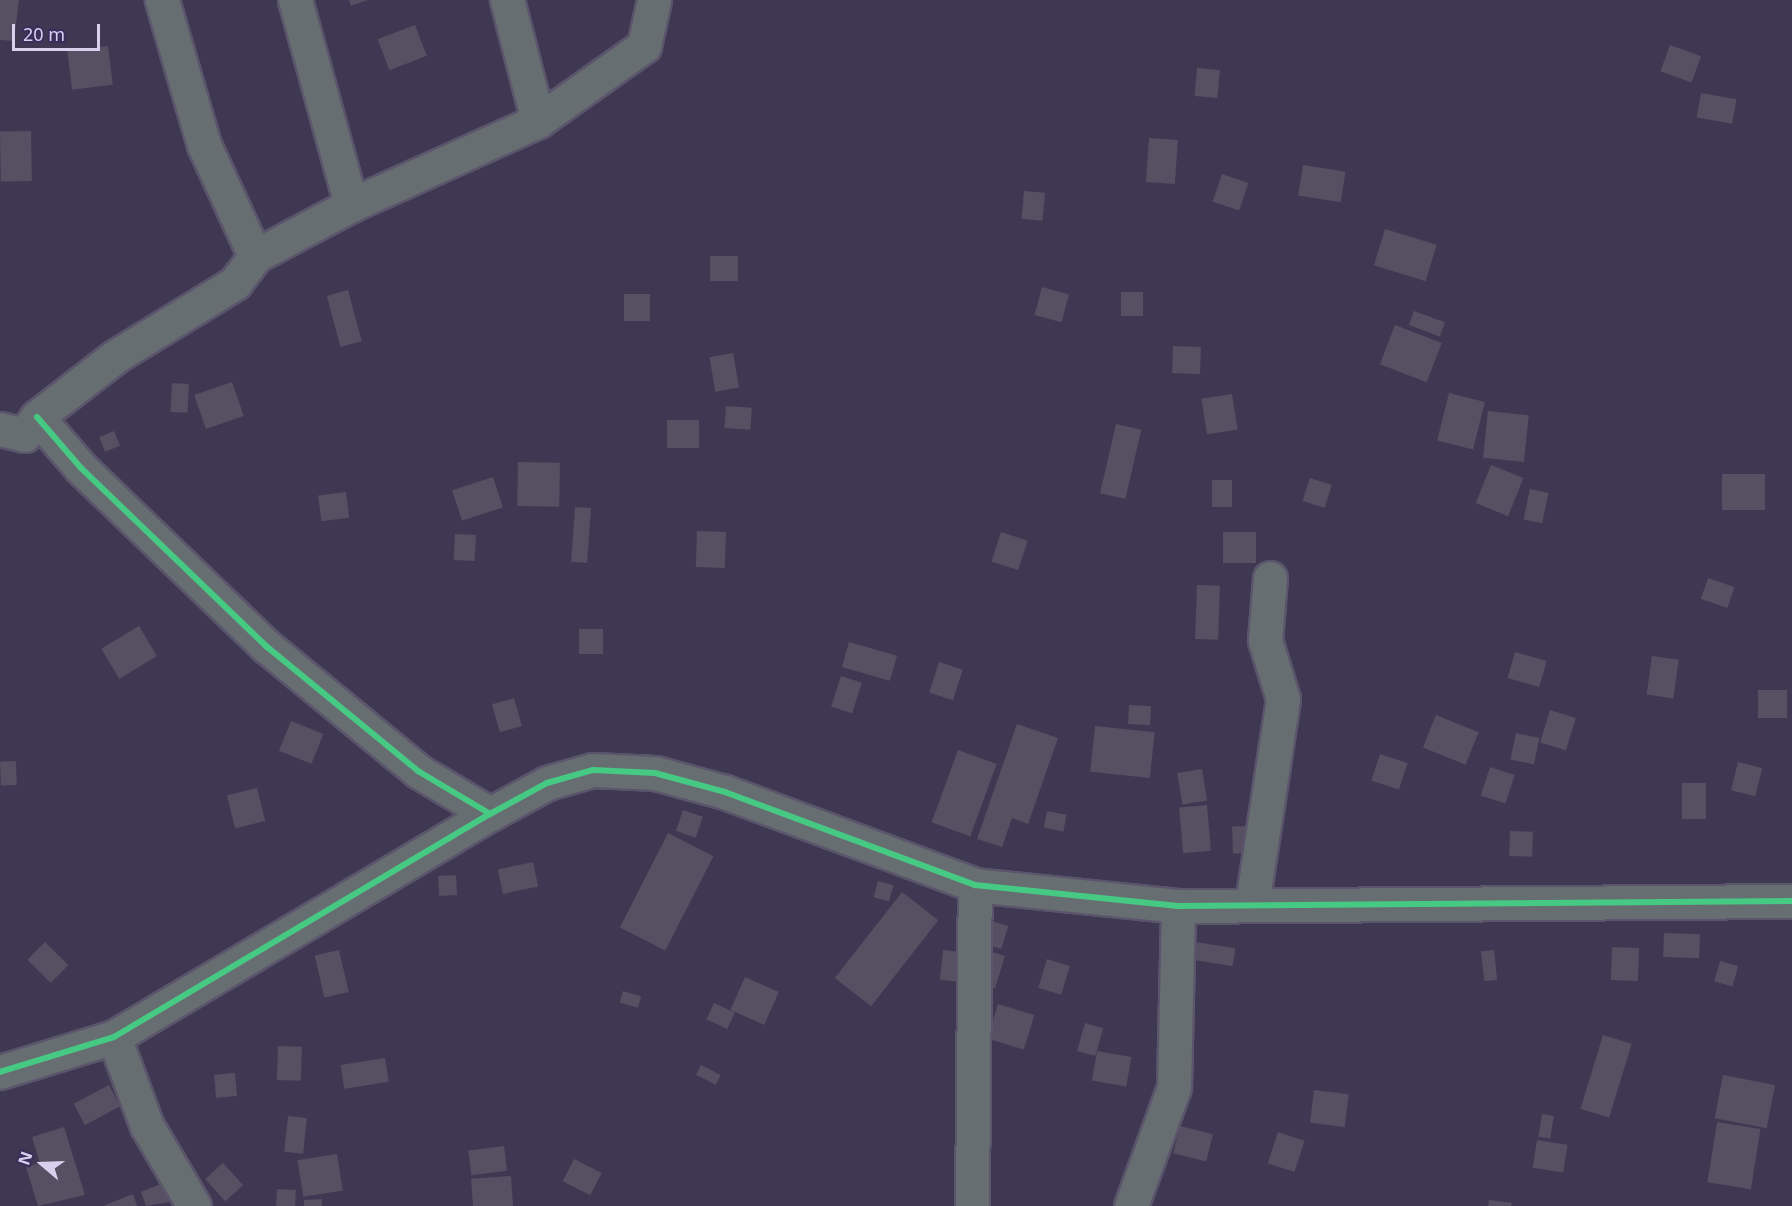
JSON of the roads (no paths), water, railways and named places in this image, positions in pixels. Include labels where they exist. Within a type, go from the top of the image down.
[{"type":"street","points":[[162,0],[204,145],[255,256]]},
{"type":"street","points":[[295,0],[351,205]]},
{"type":"street","points":[[507,0],[538,121]]},
{"type":"street","points":[[0,429],[24,435],[37,417],[116,356],[235,284],[255,256],[351,205],[538,121],[644,46],[654,0]]},
{"type":"street","points":[[37,417],[81,468],[266,646],[418,771],[490,814]]},
{"type":"street","points":[[1252,904],[1283,699],[1265,640],[1270,578]]},
{"type":"street","points":[[0,1072],[114,1037],[490,814],[547,783],[593,770],[655,773],[725,792],[975,885],[1178,906],[1252,904],[1455,908],[1792,901]]},
{"type":"street","points":[[972,1206],[975,885]]},
{"type":"street","points":[[1131,1206],[1174,1088],[1178,906]]},
{"type":"street","points":[[114,1037],[147,1126],[194,1206]]}]
